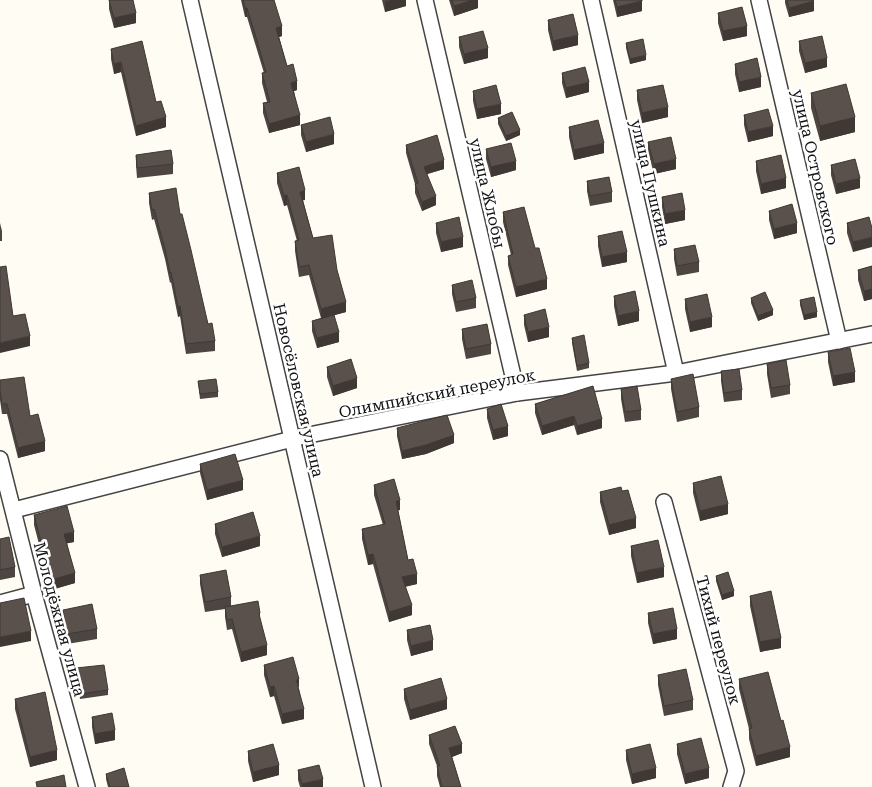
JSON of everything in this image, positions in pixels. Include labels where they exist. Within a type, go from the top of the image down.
[{"type":"street","name":"Новосёловская улица","points":[[190,0],[373,787]]},
{"type":"street","name":"улица Жлобы","points":[[425,0],[518,393]]},
{"type":"street","name":"улица Пушкина","points":[[591,0],[676,373]]},
{"type":"street","name":"улица Островского","points":[[758,0],[839,342]]},
{"type":"street","name":"Олимпийский переулок","points":[[14,510],[292,438],[518,393],[676,373],[872,334]]},
{"type":"street","name":"Молодёжная улица","points":[[0,459],[34,594],[87,787]]},
{"type":"street","name":"Тихий переулок","points":[[664,502],[736,771],[731,787]]},
{"type":"street","points":[[0,603],[34,594]]},
{"type":"building","points":[[109,0],[133,0],[136,13],[114,18]]},
{"type":"building","points":[[243,0],[274,0],[282,26],[276,28],[287,66],[293,64],[297,81],[291,83],[300,115],[269,124],[263,103],[270,102],[262,73],[266,72]]},
{"type":"building","points":[[452,0],[473,0],[454,6]]},
{"type":"building","points":[[615,0],[642,0],[642,1],[617,7]]},
{"type":"building","points":[[787,0],[813,0],[814,1],[789,8]]},
{"type":"building","points":[[742,7],[747,26],[723,31],[718,13]]},
{"type":"building","points":[[573,14],[578,35],[553,41],[548,20]]},
{"type":"building","points":[[483,31],[488,48],[464,54],[459,37]]},
{"type":"building","points":[[822,36],[827,58],[805,63],[799,41]]},
{"type":"building","points":[[643,39],[646,55],[630,59],[626,43]]},
{"type":"building","points":[[142,41],[156,102],[161,101],[166,117],[136,126],[121,62],[114,64],[111,49]]},
{"type":"building","points":[[757,58],[761,77],[739,82],[735,64]]},
{"type":"building","points":[[585,67],[589,82],[566,88],[562,73]]},
{"type":"building","points":[[846,84],[855,117],[820,126],[811,93]]},
{"type":"building","points":[[496,85],[501,104],[477,109],[473,91]]},
{"type":"building","points":[[663,85],[668,107],[642,113],[637,90]]},
{"type":"building","points":[[768,109],[773,126],[748,132],[744,115]]},
{"type":"building","points":[[512,112],[520,130],[506,136],[498,118]]},
{"type":"building","points":[[330,117],[334,134],[306,142],[301,125]]},
{"type":"building","points":[[598,120],[604,143],[574,150],[569,127]]},
{"type":"building","points":[[437,135],[444,160],[424,167],[436,196],[422,202],[415,184],[418,183],[406,145]]},
{"type":"building","points":[[671,137],[676,159],[654,164],[648,142]]},
{"type":"building","points":[[511,143],[516,161],[491,167],[486,149]]},
{"type":"building","points":[[171,150],[173,164],[137,168],[136,155]]},
{"type":"building","points":[[781,155],[786,178],[761,184],[756,161]]},
{"type":"building","points":[[855,159],[860,178],[836,184],[831,165]]},
{"type":"building","points":[[299,167],[305,190],[300,192],[313,238],[332,235],[337,270],[346,302],[321,309],[309,265],[299,267],[295,241],[299,240],[287,195],[284,196],[277,173]]},
{"type":"building","points":[[609,177],[612,192],[590,196],[587,181]]},
{"type":"building","points":[[176,188],[180,214],[182,214],[208,324],[212,323],[215,341],[186,344],[180,306],[178,307],[171,272],[154,209],[152,210],[149,193]]},
{"type":"building","points":[[682,193],[685,210],[665,214],[662,197]]},
{"type":"building","points":[[792,204],[797,223],[774,229],[769,211]]},
{"type":"building","points":[[524,207],[535,248],[539,248],[547,279],[516,287],[508,256],[513,254],[503,212]]},
{"type":"building","points":[[459,217],[463,237],[441,242],[436,223]]},
{"type":"building","points":[[869,217],[872,237],[853,242],[847,223]]},
{"type":"building","points":[[622,231],[627,252],[602,257],[598,236]]},
{"type":"building","points":[[695,245],[699,262],[677,266],[674,249]]},
{"type":"building","points":[[6,266],[13,316],[25,314],[30,336],[0,343],[0,267]]},
{"type":"building","points":[[872,266],[872,289],[864,291],[858,270]]},
{"type":"building","points":[[472,280],[476,298],[456,302],[452,285]]},
{"type":"building","points":[[635,291],[639,311],[618,316],[614,296]]},
{"type":"building","points":[[765,292],[773,310],[758,316],[751,298]]},
{"type":"building","points":[[707,294],[712,317],[690,322],[685,299]]},
{"type":"building","points":[[814,297],[817,312],[804,315],[800,300]]},
{"type":"building","points":[[545,309],[549,327],[528,332],[524,315]]},
{"type":"building","points":[[334,315],[339,332],[317,338],[312,321]]},
{"type":"building","points":[[487,324],[491,344],[466,349],[462,329]]},
{"type":"building","points":[[584,335],[589,363],[577,366],[572,338]]},
{"type":"building","points":[[850,348],[855,372],[833,376],[828,352]]},
{"type":"building","points":[[351,359],[357,378],[333,386],[327,367]]},
{"type":"building","points":[[786,360],[790,385],[771,388],[767,364]]},
{"type":"building","points":[[739,369],[742,390],[724,393],[721,371]]},
{"type":"building","points":[[693,374],[699,407],[677,412],[671,379]]},
{"type":"building","points":[[24,377],[30,416],[38,414],[45,441],[18,448],[7,404],[2,404],[0,380]]},
{"type":"building","points":[[216,379],[218,392],[200,394],[198,381]]},
{"type":"building","points":[[593,386],[602,419],[577,426],[574,416],[542,426],[535,404]]},
{"type":"building","points":[[637,386],[641,410],[625,412],[621,389]]},
{"type":"building","points":[[501,404],[508,426],[493,430],[487,409]]},
{"type":"building","points":[[447,415],[454,435],[402,451],[397,428]]},
{"type":"building","points":[[235,454],[243,480],[207,490],[200,464]]},
{"type":"building","points":[[721,476],[728,504],[700,511],[693,483]]},
{"type":"building","points":[[394,479],[400,500],[396,501],[408,560],[413,559],[417,574],[402,577],[412,605],[389,612],[373,554],[368,555],[362,529],[385,524],[374,485]]},
{"type":"building","points":[[621,487],[622,491],[628,490],[636,518],[609,525],[600,492]]},
{"type":"building","points":[[67,506],[74,532],[64,534],[75,573],[51,580],[34,515]]},
{"type":"building","points":[[253,512],[260,536],[222,547],[215,524]]},
{"type":"building","points":[[9,537],[15,567],[0,570],[0,539]]},
{"type":"building","points":[[658,540],[664,567],[637,573],[631,546]]},
{"type":"building","points":[[226,570],[231,597],[205,602],[200,575]]},
{"type":"building","points":[[728,572],[734,591],[722,595],[716,576]]},
{"type":"building","points":[[771,591],[781,638],[760,642],[750,596]]},
{"type":"building","points":[[24,598],[31,631],[0,637],[0,603]]},
{"type":"building","points":[[258,601],[259,614],[267,645],[241,652],[232,619],[227,620],[225,607]]},
{"type":"building","points":[[92,604],[97,629],[67,634],[63,610]]},
{"type":"building","points":[[673,608],[677,629],[653,634],[648,613]]},
{"type":"building","points":[[430,625],[433,640],[411,646],[407,630]]},
{"type":"building","points":[[293,657],[299,679],[296,680],[304,709],[282,714],[274,686],[270,687],[264,665]]},
{"type":"building","points":[[104,665],[108,690],[80,694],[76,668]]},
{"type":"building","points":[[686,669],[693,700],[664,706],[658,675]]},
{"type":"building","points":[[768,672],[790,747],[756,756],[749,729],[752,728],[739,679]]},
{"type":"building","points":[[441,678],[447,699],[410,710],[404,689]]},
{"type":"building","points":[[45,692],[57,750],[30,757],[15,699]]},
{"type":"building","points":[[112,713],[115,730],[95,734],[92,717]]},
{"type":"building","points":[[455,726],[462,744],[449,748],[461,787],[442,787],[437,766],[440,766],[429,735]]},
{"type":"building","points":[[701,738],[709,768],[685,774],[677,744]]},
{"type":"building","points":[[273,744],[279,765],[253,772],[248,751]]},
{"type":"building","points":[[650,744],[656,768],[632,774],[626,750]]},
{"type":"building","points":[[319,765],[323,779],[302,784],[298,770]]},
{"type":"building","points":[[124,768],[129,787],[110,787],[106,774]]},
{"type":"building","points":[[64,775],[66,787],[37,787],[36,782]]}]
